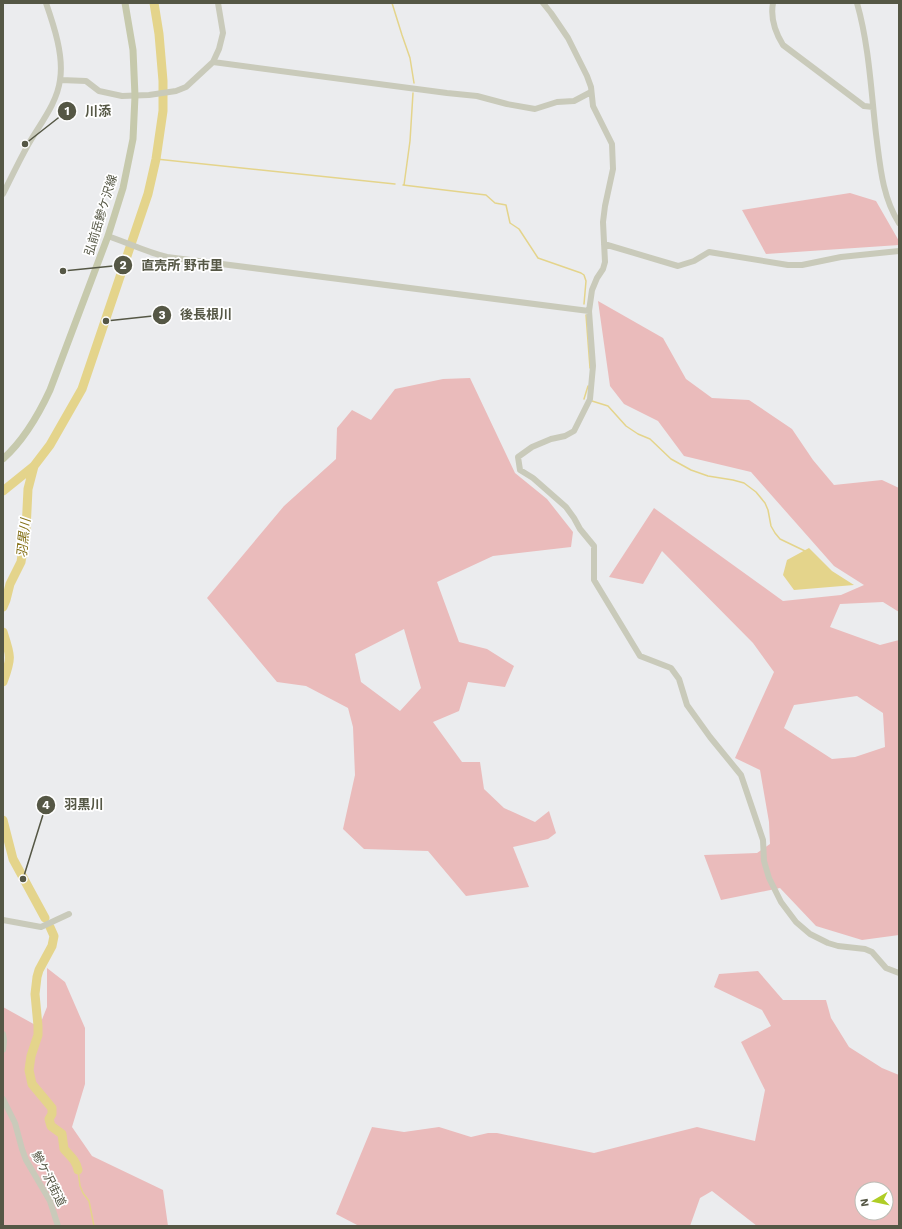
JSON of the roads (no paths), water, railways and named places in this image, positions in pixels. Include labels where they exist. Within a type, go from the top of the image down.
[{"type":"main road","name":"弘前岳鰺ケ沢線","points":[[3,459],[26,434],[50,390],[108,236],[125,181],[133,139],[135,96],[133,50],[125,3]]},
{"type":"street","points":[[3,194],[52,104],[61,80],[61,68],[57,41],[46,3]]},
{"type":"street","points":[[61,80],[86,81],[99,91],[122,96],[149,95],[176,91],[186,87],[212,62],[219,49],[223,33],[218,3]]},
{"type":"street","points":[[543,3],[568,38],[587,76],[591,87],[593,106],[612,144],[613,169],[603,222],[605,262],[592,290],[589,311],[593,366],[590,399],[574,431],[565,436],[551,439],[532,447],[518,458],[520,470],[538,482],[566,508],[574,518],[580,529],[594,546],[594,580],[640,656],[671,668],[679,679],[687,705],[710,737],[741,775],[763,840],[764,861],[769,878],[781,902],[796,922],[810,934],[828,943],[838,946],[865,949],[872,952],[886,968],[899,972]]},
{"type":"street","points":[[773,3],[772,21],[777,35],[783,45],[864,106],[873,107]]},
{"type":"street","points":[[857,3],[862,21],[880,168],[889,203],[899,223]]},
{"type":"street","points":[[212,62],[477,96],[506,104],[535,109],[557,102],[574,101],[591,92]]},
{"type":"street","points":[[108,236],[167,257],[589,311]]},
{"type":"street","points":[[604,244],[678,266],[694,261],[709,252],[788,265],[802,265],[840,257],[899,252]]},
{"type":"street","points":[[3,920],[41,927],[69,914]]},
{"type":"street","points":[[3,1034],[3,1050]]},
{"type":"street","name":"鰺ケ沢街道","points":[[3,1099],[15,1123],[25,1156],[50,1201],[58,1226]]},
{"type":"waterway","points":[[3,491],[34,466],[50,445],[82,389],[148,194],[156,159],[163,111],[163,81],[159,34],[154,3]]},
{"type":"waterway","points":[[392,3],[410,58],[414,83]]},
{"type":"waterway","points":[[404,185],[410,141],[413,93]]},
{"type":"waterway","points":[[156,159],[395,184]]},
{"type":"waterway","points":[[403,185],[486,195],[495,203],[506,205],[510,223],[519,229],[538,258],[584,275],[586,281],[584,304]]},
{"type":"waterway","points":[[586,315],[590,368]]},
{"type":"waterway","points":[[584,399],[588,386]]},
{"type":"waterway","points":[[592,401],[608,406],[626,426],[638,434],[650,439],[671,459],[691,470],[708,476],[744,483],[756,492],[765,503],[771,526],[780,539],[805,551]]},
{"type":"waterway","name":"羽黒川","points":[[3,607],[10,584],[21,562],[26,530],[28,489],[34,466]]},
{"type":"waterway","name":"羽黒川","points":[[3,632],[9,652],[9,662],[3,682]]},
{"type":"waterway","name":"羽黒川","points":[[3,820],[13,859],[45,918]]},
{"type":"waterway","name":"羽黒川","points":[[50,927],[54,936],[52,946],[39,970],[37,977],[35,994],[38,1035],[31,1056],[29,1070],[32,1084],[52,1108],[52,1114],[49,1119],[51,1126],[62,1134],[64,1149],[74,1161],[78,1170]]},
{"type":"waterway","points":[[78,1170],[80,1186],[89,1201],[94,1226]]},
{"type":"place","name":"川添","points":[[25,144]]},
{"type":"place","name":"直売所 野市里","points":[[63,271]]},
{"type":"place","name":"後長根川","points":[[106,321]]},
{"type":"place","name":"羽黒川","points":[[23,879]]}]
